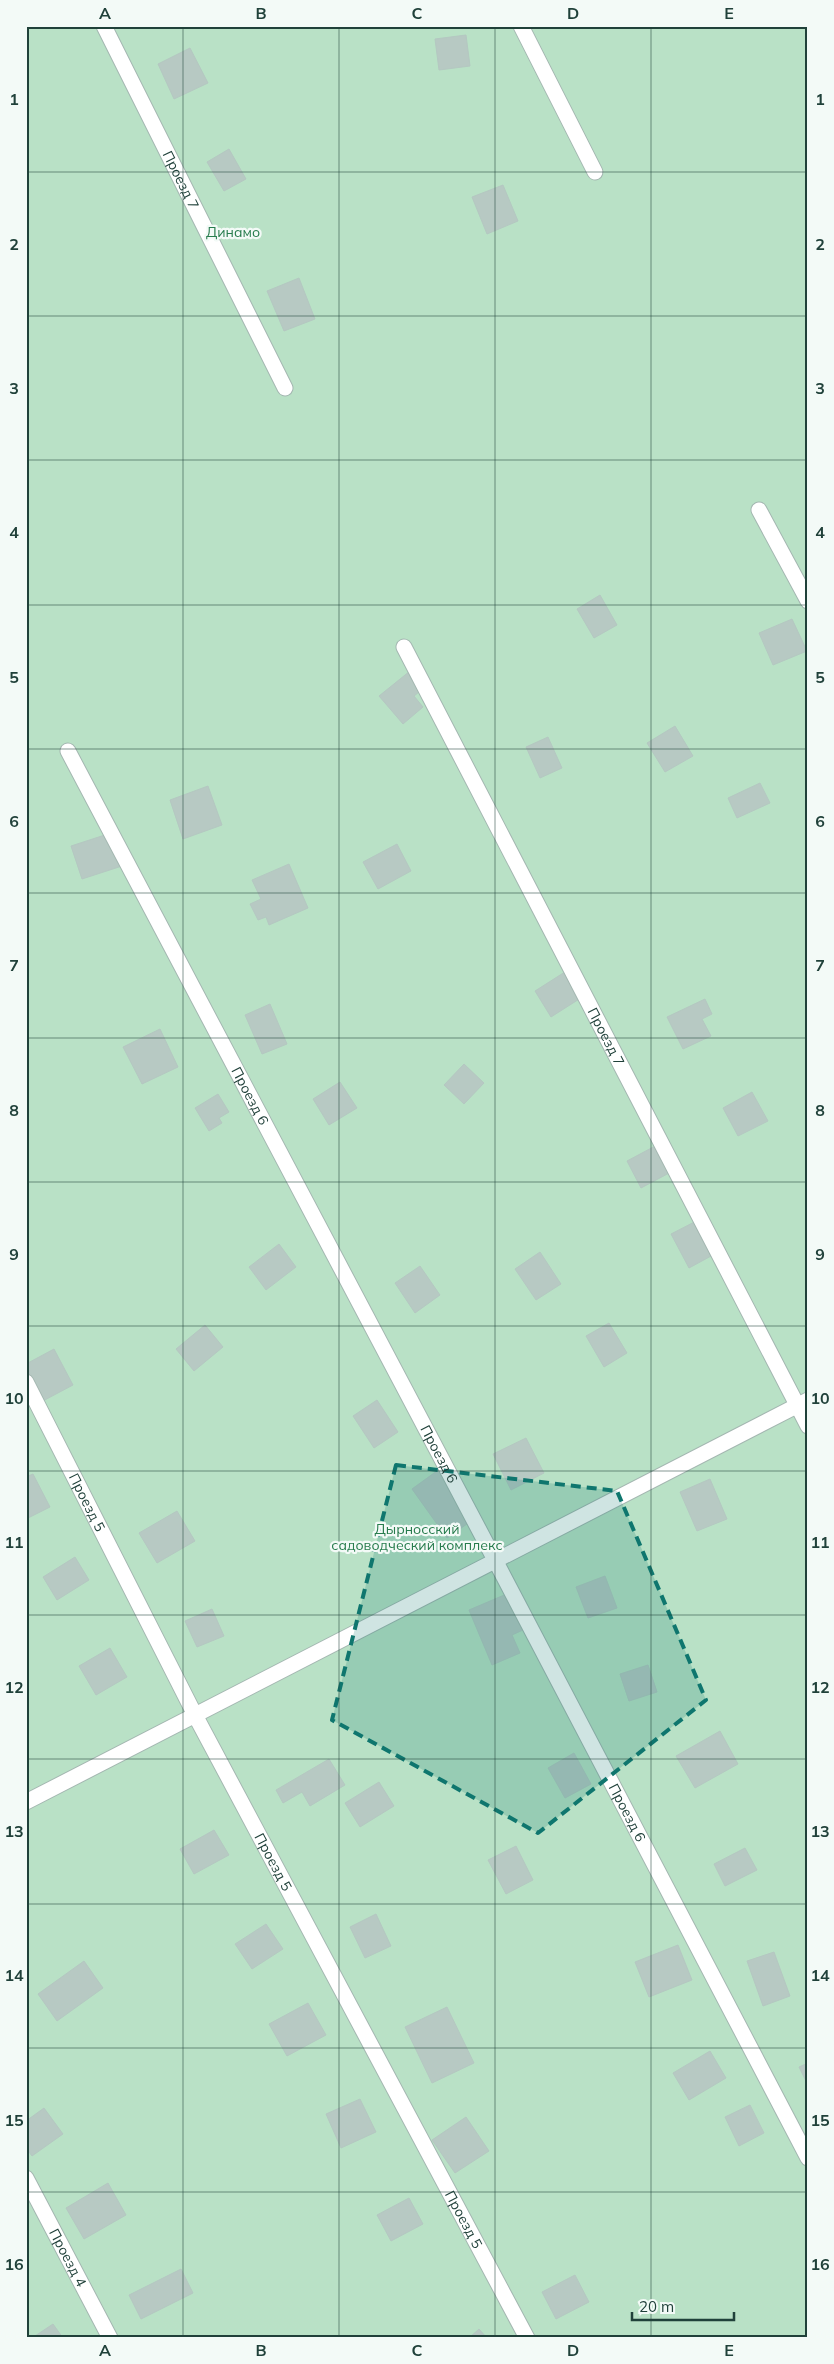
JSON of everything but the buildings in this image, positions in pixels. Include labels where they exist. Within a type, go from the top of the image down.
[{"type":"street","name":"Проезд 7","points":[[104,26],[285,388]]},
{"type":"street","points":[[521,26],[596,172]]},
{"type":"street","points":[[759,510],[808,601]]},
{"type":"street","name":"Проезд 7","points":[[404,647],[802,1402],[808,1426]]},
{"type":"street","name":"Проезд 6","points":[[68,751],[496,1560],[808,2158]]},
{"type":"street","name":"Проезд 5","points":[[26,1382],[194,1715],[528,2338]]},
{"type":"street","points":[[26,1802],[802,1402]]},
{"type":"street","name":"Проезд 4","points":[[26,2178],[110,2338]]},
{"type":"highlighted area","points":[[396,1465],[617,1491],[706,1700],[538,1833],[332,1720]]},
{"type":"green space","name":"Дырносский садоводческий комплекс","points":[[26,26],[808,26],[808,2338],[26,2338]]},
{"type":"park label","name":"Динамо","points":[[233,232]]}]
